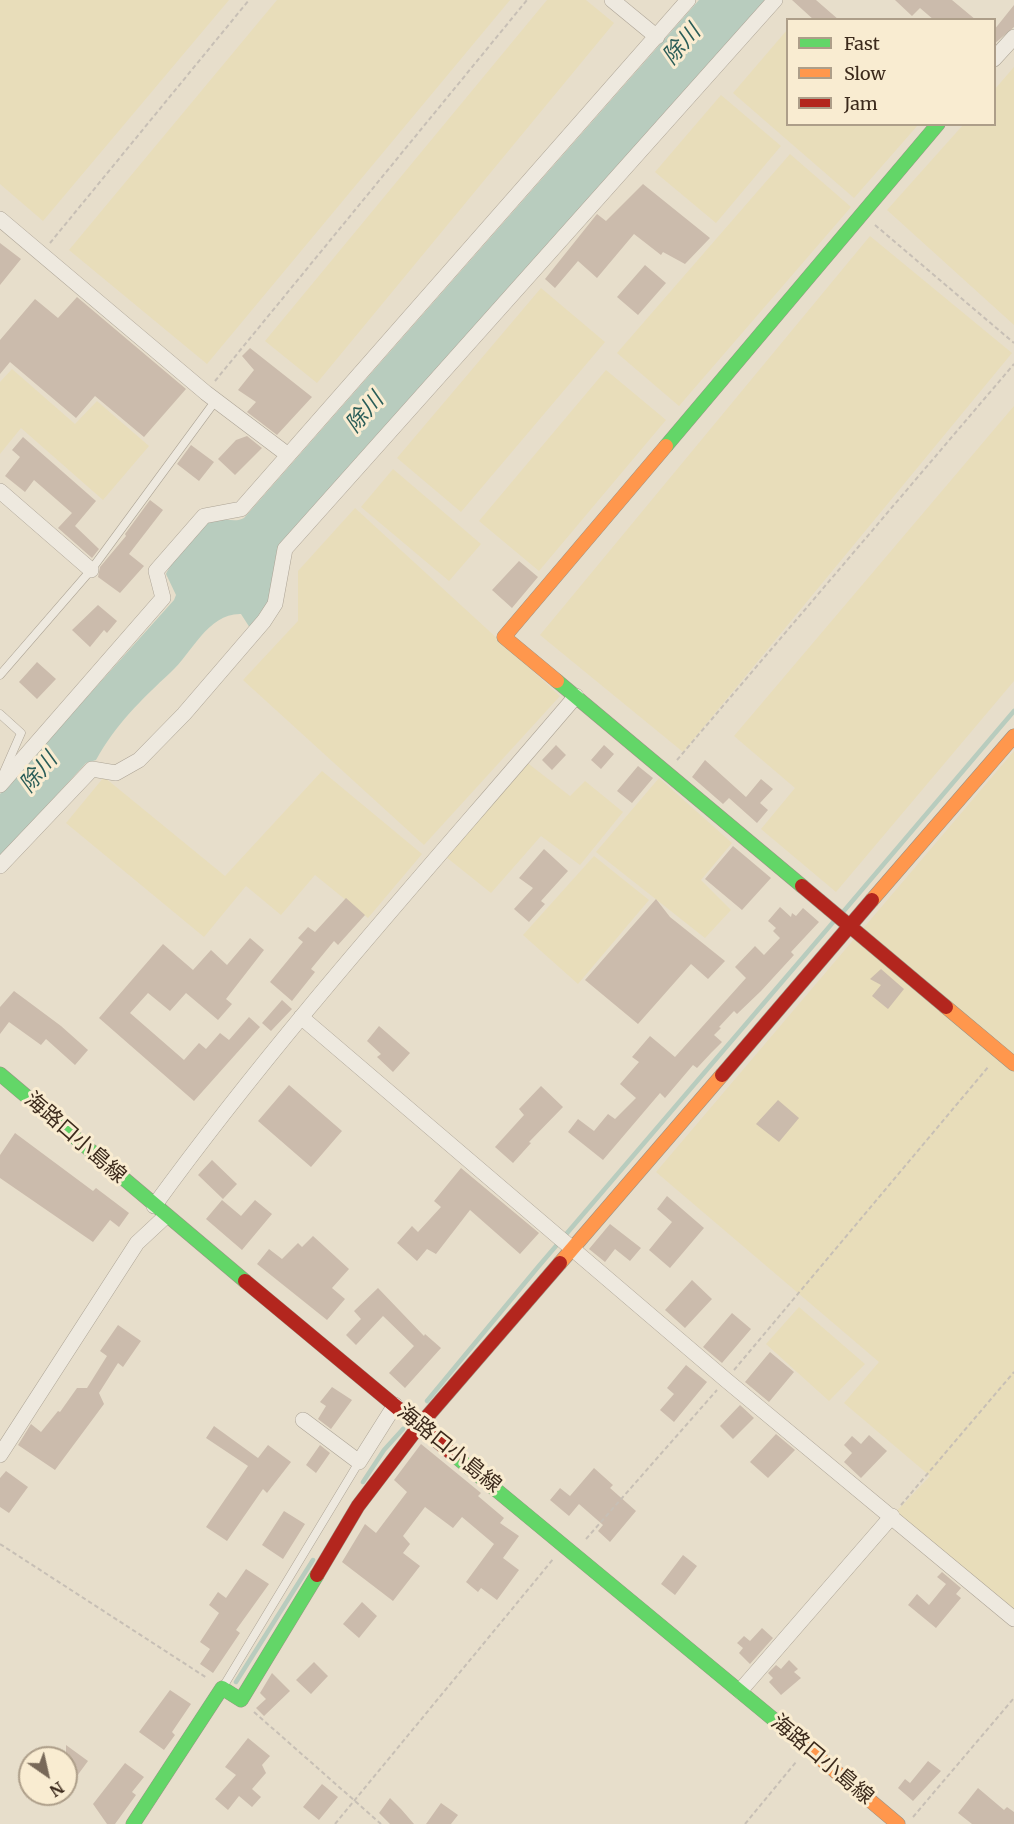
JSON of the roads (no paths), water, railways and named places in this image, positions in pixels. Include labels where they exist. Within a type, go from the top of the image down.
[{"type":"street","points":[[612,0],[657,38]]},
{"type":"street","points":[[0,783],[163,598],[156,571],[204,516],[241,509],[688,0]]},
{"type":"street","points":[[0,866],[92,769],[116,772],[139,760],[184,714],[264,621],[274,604],[285,549],[775,0]]},
{"type":"street","points":[[996,57],[1014,37]]},
{"type":"street","points":[[937,126],[504,637],[1014,1064]]},
{"type":"street","points":[[0,219],[211,396],[288,455]]},
{"type":"street","points":[[0,491],[90,570]]},
{"type":"street","points":[[0,1455],[160,1211],[214,1124],[301,1017],[576,696]]},
{"type":"street","points":[[134,1824],[222,1688],[241,1700],[358,1506],[419,1426],[1014,736]]},
{"type":"street","points":[[301,1017],[571,1248],[617,1284],[726,1380],[1014,1619]]},
{"type":"street","name":"海路口小島線","points":[[0,1074],[160,1211],[570,1548],[898,1824]]},
{"type":"street","points":[[303,1420],[359,1462],[395,1406]]},
{"type":"street","points":[[740,1691],[892,1516]]},
{"type":"lane","points":[[0,675],[90,570],[211,396]]},
{"type":"lane","points":[[0,714],[21,733],[0,783]]},
{"type":"lane","points":[[222,1688],[359,1462]]},
{"type":"water","name":"除川","points":[[699,0],[766,0],[279,545],[275,582],[271,595],[250,628],[241,614],[229,615],[210,627],[179,664],[130,713],[96,760],[86,763],[0,857],[0,794],[174,600],[176,595],[166,574],[186,544],[211,520],[244,518]]},
{"type":"waterway","points":[[843,912],[1014,711]]},
{"type":"waterway","points":[[427,1401],[538,1267],[835,920]]},
{"type":"waterway","points":[[363,1482],[384,1450],[403,1429]]},
{"type":"waterway","points":[[236,1682],[313,1560]]}]
